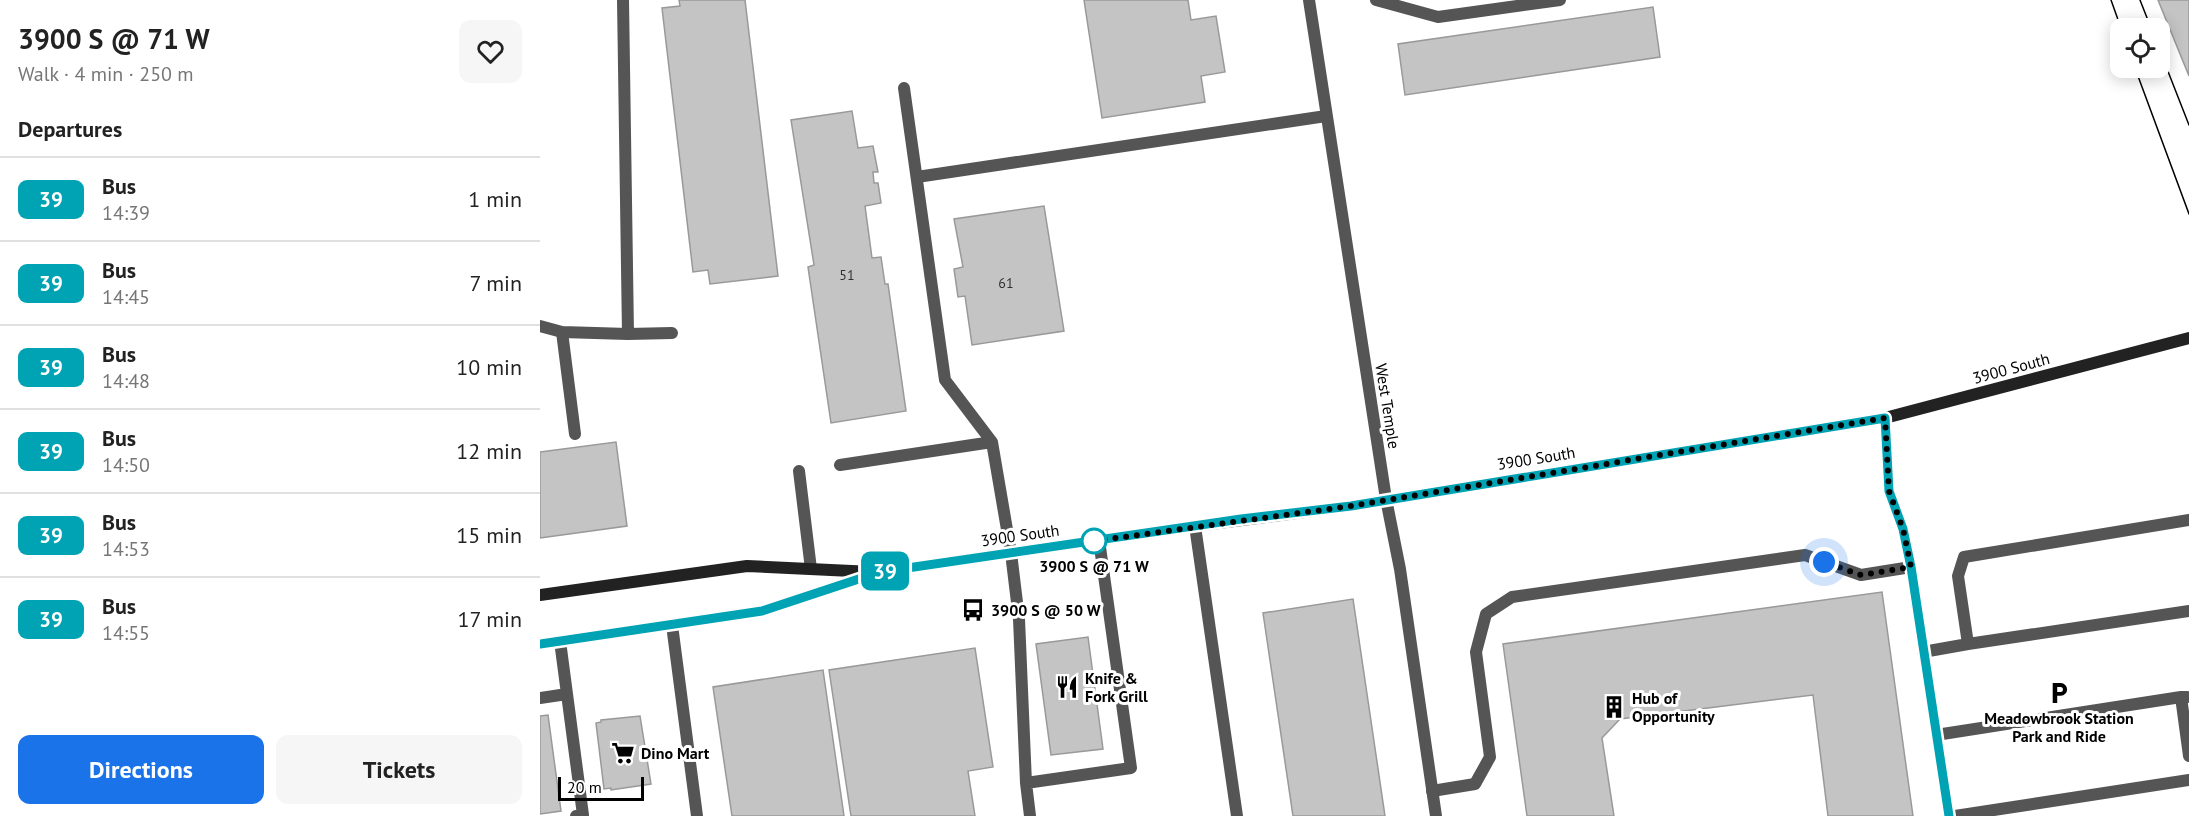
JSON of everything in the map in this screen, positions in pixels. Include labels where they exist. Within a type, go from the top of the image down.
[{"type":"main road","name":"3900 South","points":[[540,644],[762,611],[880,572],[1195,526],[1351,506],[1885,418],[2189,338]]},
{"type":"main road","name":"3900 South","points":[[540,595],[747,566],[880,572]]},
{"type":"street","points":[[624,0],[628,334]]},
{"type":"street","name":"West Temple","points":[[1309,0],[1386,499],[1400,569],[1436,816]]},
{"type":"street","points":[[1376,0],[1438,17],[1560,0]]},
{"type":"street","points":[[904,88],[945,380],[992,442],[1011,553],[1019,619],[1026,783],[1030,816]]},
{"type":"street","points":[[916,177],[1326,116]]},
{"type":"street","points":[[540,326],[562,333],[672,333]]},
{"type":"street","points":[[562,333],[574,434]]},
{"type":"street","points":[[1885,418],[1889,491],[1903,529],[1911,567],[1949,816]]},
{"type":"street","points":[[840,465],[992,442]]},
{"type":"street","points":[[799,471],[811,569]]},
{"type":"street","points":[[1968,644],[1958,576],[1965,557],[2189,520]]},
{"type":"street","points":[[1195,526],[1237,816]]},
{"type":"street","points":[[1026,783],[1131,768],[1099,540]]},
{"type":"street","points":[[1432,791],[1475,784],[1490,757],[1476,652],[1486,614],[1512,597],[1805,555],[1861,575],[1911,567]]},
{"type":"street","points":[[1923,652],[2189,611]]},
{"type":"street","points":[[672,625],[697,816]]},
{"type":"street","points":[[560,641],[583,815],[576,816]]},
{"type":"street","points":[[540,698],[567,694]]},
{"type":"street","points":[[1936,735],[2185,697],[2189,756]]},
{"type":"street","points":[[1955,816],[2189,780]]},
{"type":"building","points":[[679,0],[745,0],[778,276],[710,284],[708,270],[693,272],[662,8],[680,6]]},
{"type":"building","points":[[1084,0],[1188,0],[1191,20],[1216,16],[1225,72],[1201,76],[1205,102],[1102,118]]},
{"type":"building","points":[[2158,0],[2189,0],[2189,76],[2170,29],[2170,18],[2165,18]]},
{"type":"building","points":[[1653,7],[1660,57],[1405,95],[1398,44]]},
{"type":"building","points":[[852,111],[858,148],[873,146],[878,172],[873,172],[874,183],[878,183],[881,203],[865,206],[872,258],[881,257],[885,284],[888,284],[906,411],[831,423],[808,267],[814,265],[791,120]]},
{"type":"building","points":[[1044,206],[1064,331],[972,345],[965,296],[958,297],[954,269],[963,267],[954,219]]},
{"type":"building","points":[[616,442],[627,526],[540,538],[540,452]]},
{"type":"building","name":"Hub of Opportunity","points":[[1882,592],[1913,816],[1828,816],[1813,695],[1620,719],[1602,738],[1614,816],[1527,816],[1503,644]]},
{"type":"building","points":[[1353,599],[1385,816],[1293,816],[1263,613]]},
{"type":"building","points":[[1088,637],[1103,749],[1051,755],[1036,644]]},
{"type":"building","points":[[975,648],[993,767],[968,771],[975,816],[851,816],[829,670]]},
{"type":"building","points":[[823,670],[844,816],[732,816],[713,687]]},
{"type":"building","points":[[548,715],[561,811],[540,814],[540,716]]},
{"type":"building","name":"Dino Mart","points":[[640,716],[651,784],[604,789],[596,723],[601,720]]},
{"type":"tram line","points":[[2111,0],[2117,18]]},
{"type":"tram line","points":[[2140,0],[2147,18]]},
{"type":"tram line","points":[[2170,77],[2189,125]]},
{"type":"tram line","points":[[2139,78],[2189,214]]},
{"type":"bus line","name":"39","points":[[540,644],[762,611],[880,572],[1241,519],[1351,506],[1885,418],[1889,491],[1903,529],[1911,567],[1949,816]]},
{"type":"place","name":"3900 S @ 71 W","points":[[1094,541]]},
{"type":"place","name":"3900 S @ 50 W","points":[[973,610]]},
{"type":"place","name":"Knife & Fork Grill","points":[[1067,687]]},
{"type":"place","name":"Meadowbrook Station Park and Ride","points":[[2059,693]]},
{"type":"place","name":"Hub of Opportunity","points":[[1614,707]]},
{"type":"place","name":"Dino Mart","points":[[623,753]]},
{"type":"route","points":[[1094,541],[1241,519],[1351,506],[1885,418],[1889,491],[1903,529],[1911,567],[1861,575],[1824,562]]}]
